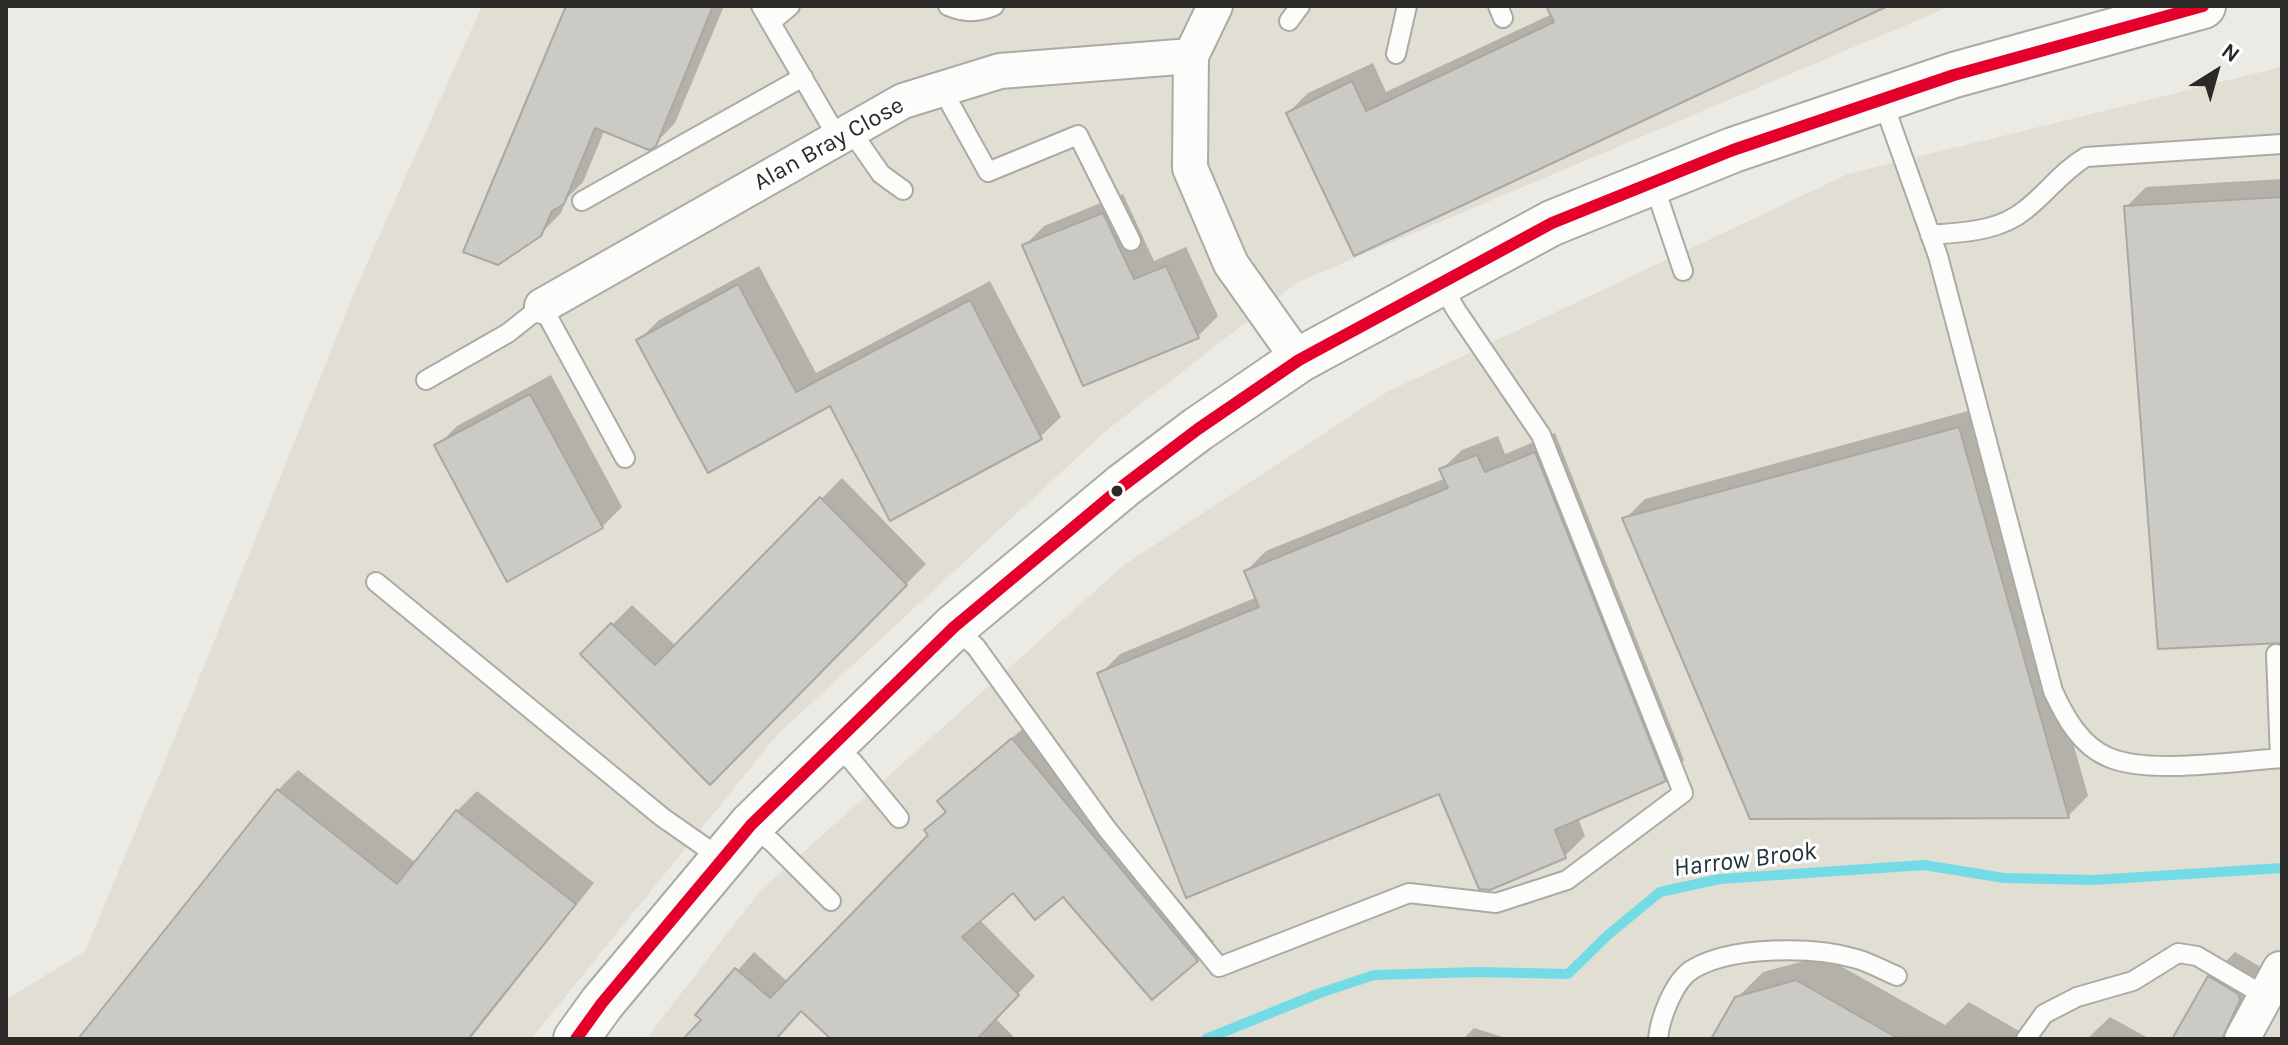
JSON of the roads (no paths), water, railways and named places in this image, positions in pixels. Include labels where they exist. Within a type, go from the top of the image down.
[{"type":"main road","points":[[576,1039],[602,1003],[751,825],[954,627],[1124,485],[1198,429],[1299,360],[1552,223],[1733,150],[1954,75],[2203,6]]},
{"type":"street","points":[[1215,6],[1191,56],[1190,168],[1231,264],[1299,360]]},
{"type":"street","name":"Alan Bray Close","points":[[542,306],[903,101],[1000,71],[1191,56]]},
{"type":"street","points":[[2242,1039],[2272,982]]},
{"type":"lane","points":[[790,6],[766,14],[803,77],[844,134],[881,174],[903,190]]},
{"type":"lane","points":[[948,6],[962,12],[981,12],[994,6]]},
{"type":"lane","points":[[1396,54],[1407,6]]},
{"type":"lane","points":[[582,201],[803,77]]},
{"type":"lane","points":[[942,89],[988,172],[1078,135],[1131,241]]},
{"type":"lane","points":[[1882,99],[1930,235],[2053,691],[2080,737],[2106,757],[2141,767],[2281,758],[2276,654]]},
{"type":"lane","points":[[1930,235],[1985,230],[2022,213],[2069,167],[2086,157],[2282,144]]},
{"type":"lane","points":[[1653,182],[1683,271]]},
{"type":"lane","points":[[954,627],[976,647],[1107,829],[1219,967],[1409,893],[1496,903],[1567,880],[1683,793],[1541,435],[1440,282]]},
{"type":"lane","points":[[426,380],[508,333],[542,306],[625,458]]},
{"type":"lane","points":[[376,582],[662,817],[722,859]]},
{"type":"lane","points":[[832,744],[853,762],[899,818]]},
{"type":"lane","points":[[751,825],[831,901]]},
{"type":"lane","points":[[1658,1039],[1676,987],[1690,969],[1719,958],[1764,952],[1814,951],[1857,959],[1897,976]]},
{"type":"lane","points":[[2026,1039],[2044,1014],[2077,997],[2133,981],[2178,953],[2197,956],[2272,982]]},
{"type":"waterway","name":"Harrow Brook","points":[[1206,1039],[1320,993],[1374,975],[1479,972],[1568,974],[1609,934],[1660,892],[1720,879],[1924,865],[2004,878],[2094,880],[2282,868]]}]
